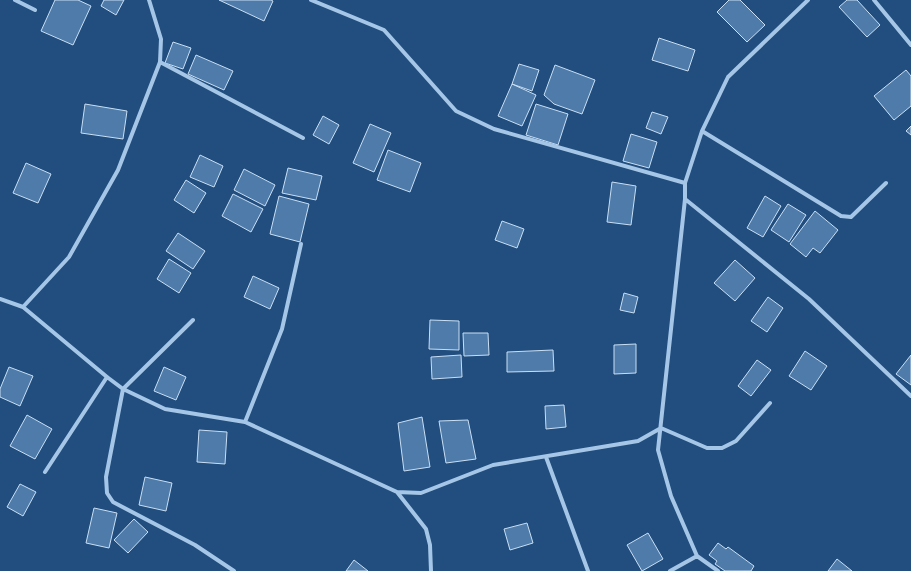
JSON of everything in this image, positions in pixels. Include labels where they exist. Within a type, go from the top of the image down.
[{"type":"street","points":[[15,0],[35,10]]},
{"type":"street","points":[[23,307],[69,257],[118,170],[160,62],[161,39],[149,0]]},
{"type":"street","points":[[311,0],[384,30],[456,111],[494,129],[685,183]]},
{"type":"street","points":[[718,571],[697,556],[671,496],[658,450],[685,199],[685,183],[702,131],[728,77],[808,0]]},
{"type":"street","points":[[874,0],[911,45]]},
{"type":"street","points":[[160,62],[303,138]]},
{"type":"street","points":[[702,131],[841,216],[852,217],[886,183]]},
{"type":"street","points":[[685,199],[809,299],[911,396]]},
{"type":"street","points":[[245,422],[282,329],[301,244]]},
{"type":"street","points":[[0,299],[23,307],[123,389],[165,409],[245,422],[397,492],[421,493],[493,465],[638,441],[661,428]]},
{"type":"street","points":[[193,320],[123,389],[106,477],[107,493],[113,502],[195,545],[234,571]]},
{"type":"street","points":[[45,472],[107,377]]},
{"type":"street","points":[[661,428],[708,448],[722,448],[736,441],[770,403]]},
{"type":"street","points":[[546,457],[588,571]]},
{"type":"street","points":[[397,492],[426,529],[430,545],[431,571]]},
{"type":"street","points":[[670,571],[697,556]]},
{"type":"building","points":[[55,0],[78,0],[91,6],[73,45],[41,31]]},
{"type":"building","points":[[104,0],[124,0],[116,15],[101,6]]},
{"type":"building","points":[[219,0],[271,0],[273,1],[264,21]]},
{"type":"building","points":[[729,0],[740,0],[765,25],[747,42],[717,12]]},
{"type":"building","points":[[847,0],[857,0],[880,25],[867,37],[839,7]]},
{"type":"building","points":[[659,38],[695,50],[688,71],[652,60]]},
{"type":"building","points":[[173,42],[191,48],[183,69],[165,63]]},
{"type":"building","points":[[196,55],[233,71],[224,90],[188,74]]},
{"type":"building","points":[[519,64],[539,70],[532,91],[512,84]]},
{"type":"building","points":[[555,65],[595,80],[582,114],[554,104],[544,95]]},
{"type":"building","points":[[906,70],[911,76],[911,106],[894,120],[874,96]]},
{"type":"building","points":[[512,84],[536,95],[522,126],[498,116]]},
{"type":"building","points":[[85,104],[127,111],[123,139],[81,133]]},
{"type":"building","points":[[536,104],[568,114],[558,145],[526,135]]},
{"type":"building","points":[[652,112],[668,117],[661,134],[646,128]]},
{"type":"building","points":[[323,116],[339,125],[329,144],[313,135]]},
{"type":"building","points":[[370,124],[391,133],[374,172],[353,163]]},
{"type":"building","points":[[911,126],[911,135],[906,131]]},
{"type":"building","points":[[631,134],[657,142],[649,168],[623,161]]},
{"type":"building","points":[[388,150],[421,163],[410,192],[377,180]]},
{"type":"building","points":[[200,155],[223,166],[214,187],[190,177]]},
{"type":"building","points":[[26,163],[51,174],[38,203],[13,193]]},
{"type":"building","points":[[288,168],[322,176],[316,200],[282,193]]},
{"type":"building","points":[[244,169],[275,185],[265,206],[234,190]]},
{"type":"building","points":[[186,180],[206,193],[194,213],[174,200]]},
{"type":"building","points":[[612,182],[636,186],[631,225],[607,222]]},
{"type":"building","points":[[233,194],[263,209],[251,232],[222,216]]},
{"type":"building","points":[[279,196],[309,204],[300,242],[270,234]]},
{"type":"building","points":[[765,196],[781,206],[763,237],[747,228]]},
{"type":"building","points":[[788,204],[806,215],[789,242],[771,230]]},
{"type":"building","points":[[815,211],[838,230],[820,253],[813,248],[806,257],[790,244]]},
{"type":"building","points":[[502,221],[524,229],[517,248],[495,240]]},
{"type":"building","points":[[178,233],[205,251],[193,269],[166,251]]},
{"type":"building","points":[[169,259],[191,273],[179,293],[157,279]]},
{"type":"building","points":[[735,260],[755,278],[735,301],[714,283]]},
{"type":"building","points":[[253,276],[279,288],[270,309],[244,297]]},
{"type":"building","points":[[624,293],[638,297],[634,313],[620,310]]},
{"type":"building","points":[[768,297],[783,308],[767,332],[751,321]]},
{"type":"building","points":[[430,320],[459,321],[459,350],[429,349]]},
{"type":"building","points":[[463,333],[488,333],[489,355],[464,356]]},
{"type":"building","points":[[636,344],[636,373],[614,374],[614,345]]},
{"type":"building","points":[[553,350],[554,371],[507,372],[507,352]]},
{"type":"building","points":[[805,351],[827,366],[811,390],[789,376]]},
{"type":"building","points":[[461,355],[462,377],[432,379],[431,357]]},
{"type":"building","points":[[911,355],[911,385],[896,374]]},
{"type":"building","points":[[757,360],[771,370],[751,396],[738,386]]},
{"type":"building","points":[[9,367],[33,376],[20,406],[0,397],[0,389]]},
{"type":"building","points":[[164,367],[186,377],[176,400],[154,391]]},
{"type":"building","points":[[564,405],[566,427],[546,429],[545,406]]},
{"type":"building","points":[[27,415],[52,429],[35,459],[10,446]]},
{"type":"building","points":[[422,417],[430,467],[404,471],[398,423]]},
{"type":"building","points":[[468,420],[476,459],[446,463],[439,421]]},
{"type":"building","points":[[199,430],[227,432],[225,464],[197,462]]},
{"type":"building","points":[[145,477],[172,483],[166,511],[139,505]]},
{"type":"building","points":[[20,484],[36,492],[23,516],[7,507]]},
{"type":"building","points":[[94,508],[117,513],[109,548],[86,543]]},
{"type":"building","points":[[134,519],[148,532],[128,553],[114,540]]},
{"type":"building","points":[[527,523],[533,543],[510,550],[504,529]]},
{"type":"building","points":[[648,533],[663,559],[642,571],[627,545]]},
{"type":"building","points":[[718,543],[726,549],[728,547],[754,566],[751,571],[725,571],[715,564],[717,561],[709,555]]},
{"type":"building","points":[[837,559],[852,571],[828,571]]},
{"type":"building","points":[[354,560],[368,571],[346,571]]}]
